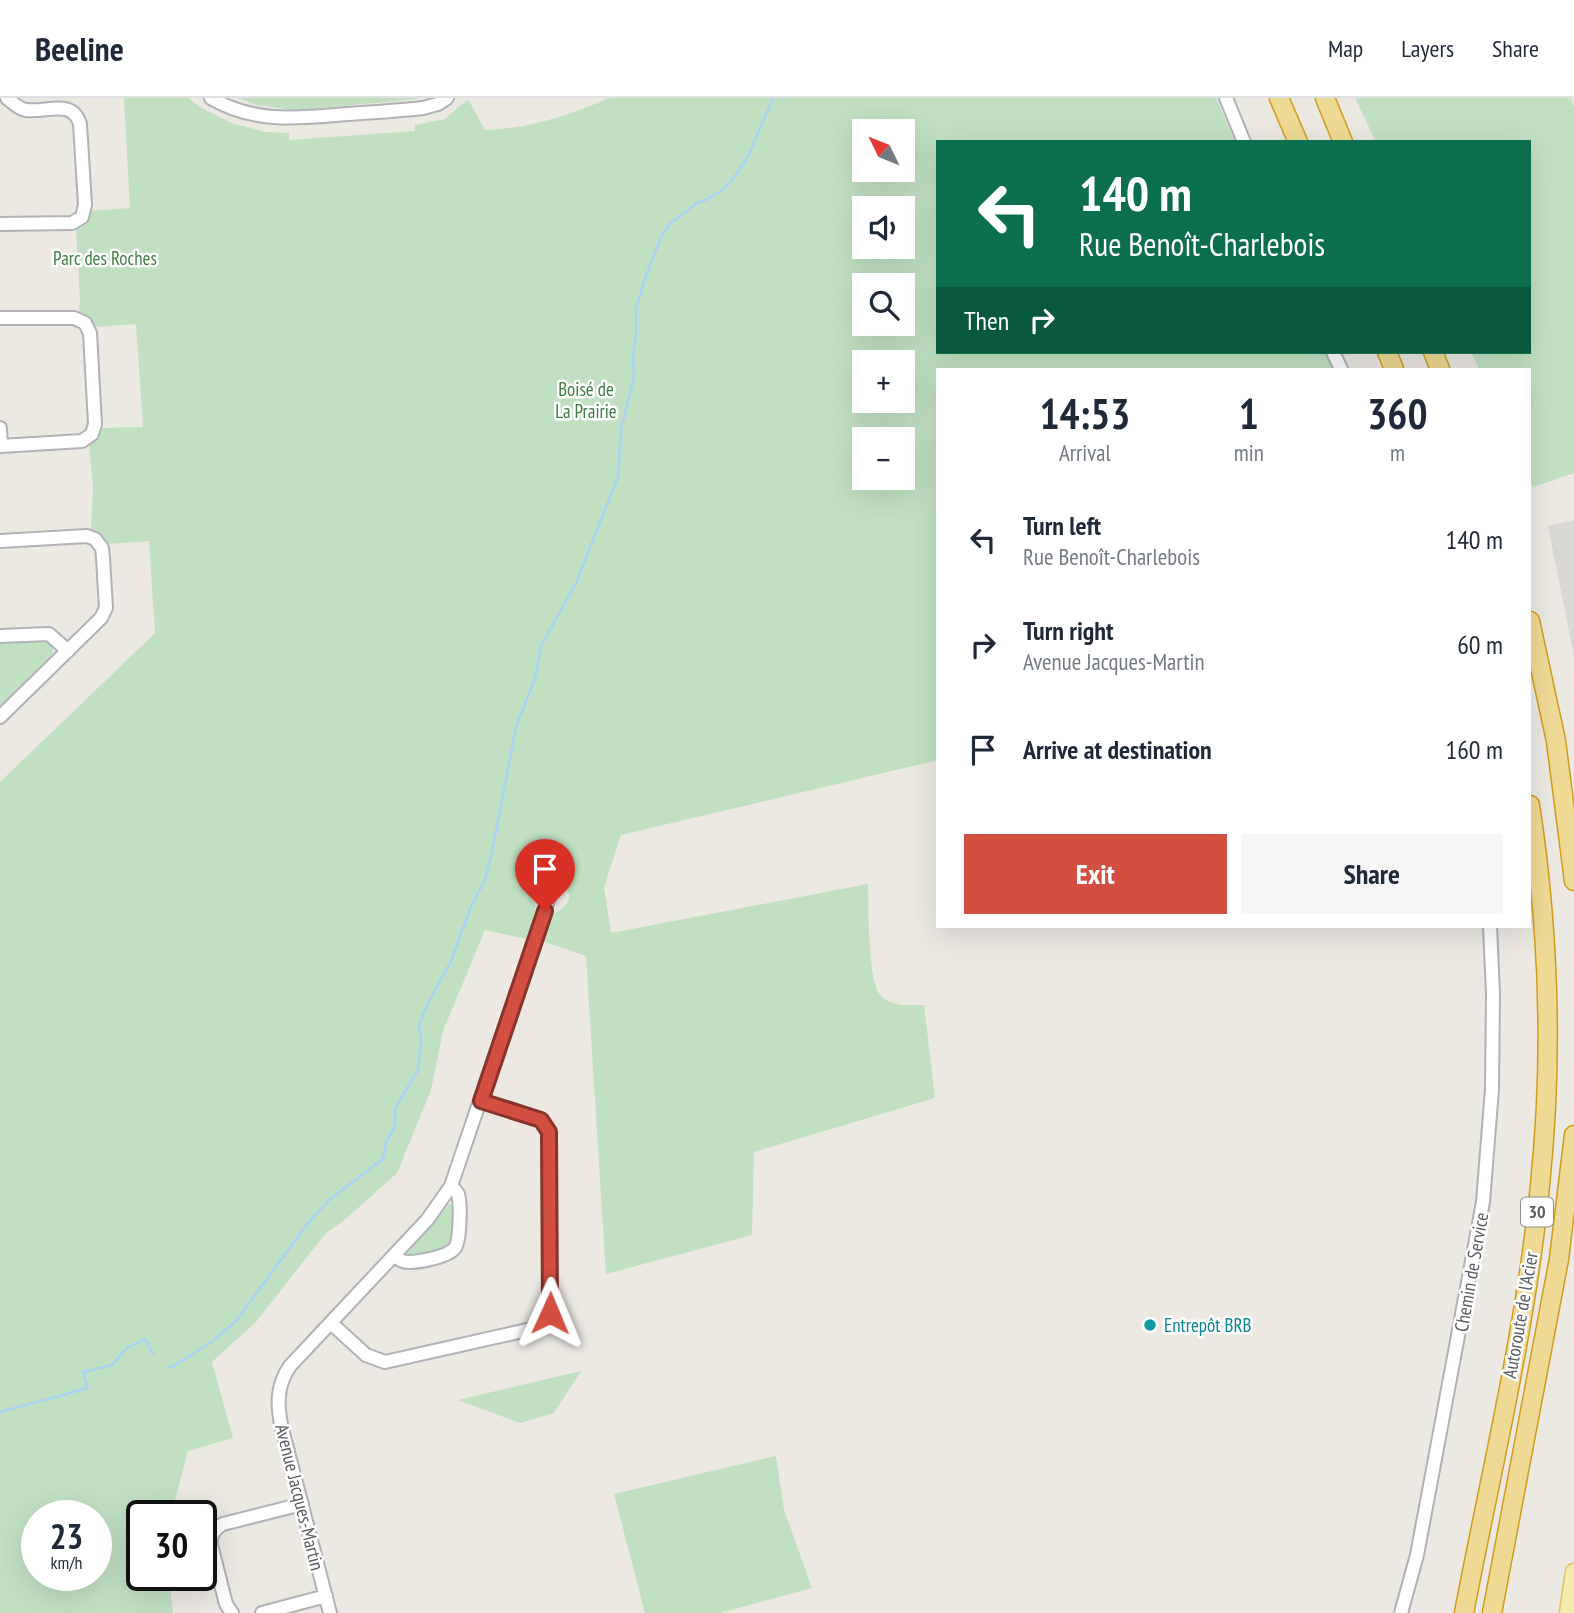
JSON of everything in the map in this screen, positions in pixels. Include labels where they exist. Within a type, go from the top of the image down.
[{"type":"highway","points":[[1279,98],[1297,140]]},
{"type":"highway","points":[[1325,98],[1342,140]]},
{"type":"highway","points":[[1531,625],[1560,762],[1574,881]]},
{"type":"highway","name":"Autoroute de l'Acier","points":[[1464,1613],[1525,1295],[1542,1167],[1546,1096],[1546,983],[1540,888],[1531,813]]},
{"type":"highway","name":"Autoroute de l'Acier","points":[[1492,1613],[1559,1259],[1574,1135]]},
{"type":"main road","points":[[1568,1613],[1574,1572]]},
{"type":"street","points":[[0,108],[7,98],[24,110],[65,108],[76,114],[80,124],[85,205],[82,217],[72,223],[0,224]]},
{"type":"street","points":[[212,98],[251,115],[287,119],[418,109],[435,105],[447,98]]},
{"type":"street","points":[[1226,98],[1243,140]]},
{"type":"street","points":[[0,318],[74,318],[85,323],[90,333],[94,424],[92,434],[82,441],[1,446],[0,428]]},
{"type":"street","points":[[0,541],[87,536],[95,538],[103,558],[106,612],[0,717]]},
{"type":"street","points":[[0,636],[49,634],[68,651]]},
{"type":"street","name":"Avenue Jacques-Martin","points":[[330,1613],[282,1429],[279,1393],[283,1379],[290,1366],[434,1212],[451,1186],[549,897]]},
{"type":"street","name":"Chemin de Service","points":[[1401,1613],[1417,1555],[1483,1202],[1492,1089],[1493,994],[1490,928]]},
{"type":"street","points":[[331,1323],[366,1355],[385,1362],[536,1328],[545,1323],[550,1306],[549,1132],[541,1120],[481,1101]]},
{"type":"street","points":[[394,1255],[401,1261],[409,1262],[446,1254],[454,1249],[458,1240],[459,1204],[458,1194],[451,1186]]},
{"type":"street","points":[[232,1613],[226,1604],[211,1545],[212,1535],[223,1524],[302,1504]]},
{"type":"street","points":[[262,1613],[326,1596]]},
{"type":"shaded area","points":[[1574,520],[1574,656],[1548,526]]},
{"type":"green space","name":"Boisé de La Prairie","points":[[124,98],[188,98],[231,123],[265,132],[289,133],[289,140],[415,131],[415,125],[445,119],[468,99],[485,130],[548,120],[609,98],[1216,98],[1234,140],[936,140],[936,354],[1326,354],[1333,368],[936,368],[936,760],[621,835],[604,887],[611,933],[868,884],[871,961],[877,989],[882,997],[892,1002],[924,1005],[935,1098],[754,1152],[752,1235],[606,1274],[586,956],[542,941],[550,919],[565,906],[569,897],[568,890],[561,881],[549,879],[538,883],[533,891],[535,912],[526,939],[485,930],[443,1031],[431,1090],[397,1173],[325,1234],[256,1322],[212,1362],[233,1438],[188,1451],[175,1500],[126,1500],[126,1591],[171,1591],[173,1613],[0,1613],[0,782],[155,633],[149,541],[107,544],[101,535],[91,528],[93,487],[89,444],[98,436],[101,428],[143,427],[136,324],[94,327],[87,317],[79,313],[76,228],[86,221],[91,211],[130,208]]},
{"type":"green space","points":[[238,98],[417,99],[290,111],[257,105]]},
{"type":"green space","points":[[1355,98],[1571,98],[1574,106],[1574,473],[1533,487],[1531,368],[1479,368],[1472,354],[1531,354],[1531,140],[1375,140]]},
{"type":"green space","points":[[48,640],[53,645],[52,658],[26,683],[24,681],[24,685],[0,708],[0,642]]},
{"type":"green space","points":[[449,1204],[453,1206],[450,1241],[440,1249],[408,1256],[408,1251]]},
{"type":"green space","points":[[581,1371],[554,1413],[520,1423],[458,1400]]},
{"type":"green space","points":[[776,1456],[784,1510],[812,1588],[720,1613],[645,1613],[614,1494]]},
{"type":"waterway","points":[[168,1367],[210,1343],[236,1321],[308,1223],[329,1200],[383,1159],[386,1142],[395,1127],[395,1108],[418,1070],[421,1040],[419,1025],[451,961],[470,909],[485,880],[516,727],[535,678],[541,646],[576,583],[618,477],[621,429],[634,377],[636,309],[644,281],[662,235],[671,223],[697,203],[725,188],[738,172],[749,154],[773,98]]},
{"type":"waterway","points":[[0,1412],[88,1388],[83,1372],[112,1365],[127,1348],[145,1339],[153,1354]]},
{"type":"place","name":"Entrepôt BRB","points":[[1150,1325]]},
{"type":"route","points":[[545,911],[481,1101],[541,1120],[548,1127],[551,1177],[550,1313]]},
{"type":"park label","name":"Parc des Roches","points":[[105,258]]}]
